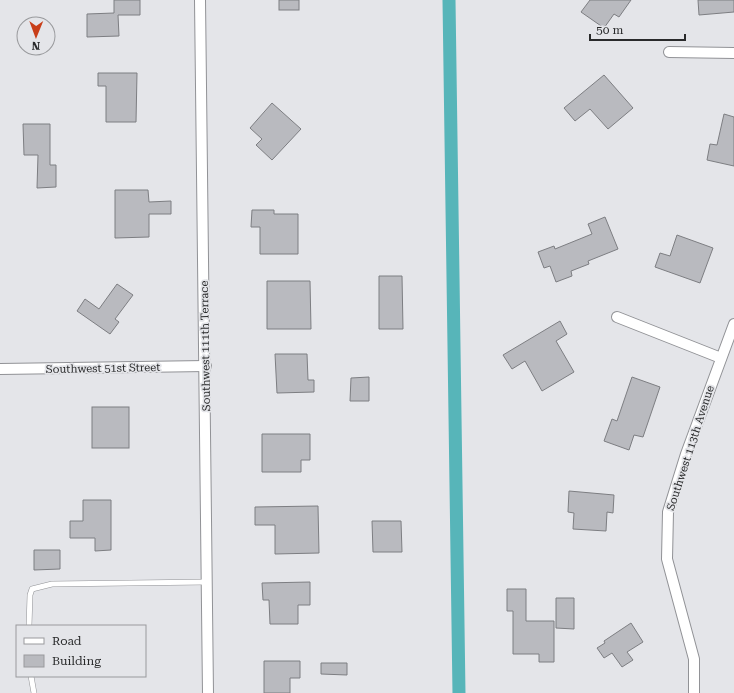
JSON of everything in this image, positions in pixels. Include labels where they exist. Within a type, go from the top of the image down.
[{"type":"street","name":"Southwest 111th Terrace","points":[[200,0],[206,366],[208,693]]},
{"type":"street","points":[[669,52],[734,53]]},
{"type":"street","points":[[617,317],[721,358]]},
{"type":"street","name":"Southwest 113th Avenue","points":[[694,693],[694,659],[667,558],[668,512],[686,454],[734,324]]},
{"type":"street","name":"Southwest 51st Street","points":[[0,369],[206,366]]},
{"type":"lane","points":[[29,625],[30,595],[32,589],[39,586],[52,584],[207,582]]},
{"type":"lane","points":[[31,677],[34,693]]},
{"type":"building","points":[[114,0],[140,0],[140,15],[118,15],[119,36],[87,37],[87,14],[114,13]]},
{"type":"building","points":[[279,0],[299,0],[299,10],[279,10]]},
{"type":"building","points":[[590,0],[631,0],[619,17],[614,14],[604,28],[581,12]]},
{"type":"building","points":[[698,0],[734,0],[734,12],[699,15]]},
{"type":"building","points":[[98,73],[137,73],[136,122],[106,122],[106,86],[98,86]]},
{"type":"building","points":[[604,75],[633,108],[608,129],[590,109],[575,121],[564,108]]},
{"type":"building","points":[[272,103],[301,129],[272,160],[256,145],[262,139],[250,128]]},
{"type":"building","points":[[724,114],[734,117],[734,166],[707,160],[710,144],[717,145]]},
{"type":"building","points":[[23,124],[50,124],[50,165],[56,165],[56,187],[37,188],[38,155],[24,155]]},
{"type":"building","points":[[115,190],[148,190],[149,202],[171,201],[171,214],[149,214],[149,237],[115,238]]},
{"type":"building","points":[[252,210],[274,210],[274,214],[298,214],[298,254],[260,254],[260,227],[251,227]]},
{"type":"building","points":[[605,217],[618,249],[588,261],[589,264],[571,271],[572,276],[556,282],[550,266],[544,268],[538,252],[554,246],[555,249],[592,234],[588,224]]},
{"type":"building","points":[[677,235],[713,248],[700,283],[655,267],[660,253],[670,256]]},
{"type":"building","points":[[379,276],[402,276],[403,329],[379,329]]},
{"type":"building","points":[[267,281],[310,281],[311,329],[267,329]]},
{"type":"building","points":[[117,284],[133,295],[115,319],[119,322],[110,334],[77,311],[85,299],[99,309]]},
{"type":"building","points":[[560,321],[567,334],[556,341],[574,372],[542,391],[525,361],[512,369],[503,355]]},
{"type":"building","points":[[275,354],[307,354],[308,380],[314,380],[314,392],[277,393]]},
{"type":"building","points":[[369,377],[369,401],[350,401],[351,378]]},
{"type":"building","points":[[632,377],[660,387],[643,437],[634,435],[629,450],[604,441],[612,419],[617,421]]},
{"type":"building","points":[[92,407],[129,407],[129,448],[92,448]]},
{"type":"building","points":[[262,434],[310,434],[310,460],[301,460],[301,472],[262,472]]},
{"type":"building","points":[[569,491],[614,495],[613,513],[607,512],[606,531],[573,529],[574,513],[568,512]]},
{"type":"building","points":[[83,500],[111,500],[111,550],[95,551],[95,538],[70,538],[70,521],[83,521]]},
{"type":"building","points":[[318,506],[319,553],[275,554],[275,525],[255,525],[255,507]]},
{"type":"building","points":[[372,521],[401,521],[402,552],[373,552]]},
{"type":"building","points":[[34,550],[60,550],[60,569],[34,570]]},
{"type":"building","points":[[310,582],[310,605],[298,605],[298,624],[270,624],[269,600],[263,600],[262,583]]},
{"type":"building","points":[[507,589],[526,589],[526,621],[554,621],[554,662],[539,662],[539,654],[513,654],[513,611],[507,611]]},
{"type":"building","points":[[556,598],[574,598],[574,629],[556,628]]},
{"type":"building","points":[[631,623],[643,642],[627,652],[633,660],[622,667],[612,653],[604,658],[597,648],[605,643],[604,641]]},
{"type":"building","points":[[264,661],[300,661],[300,678],[290,678],[290,693],[264,693]]},
{"type":"building","points":[[321,663],[347,663],[347,675],[321,674]]},
{"type":"waterway","points":[[449,0],[459,693]]}]
